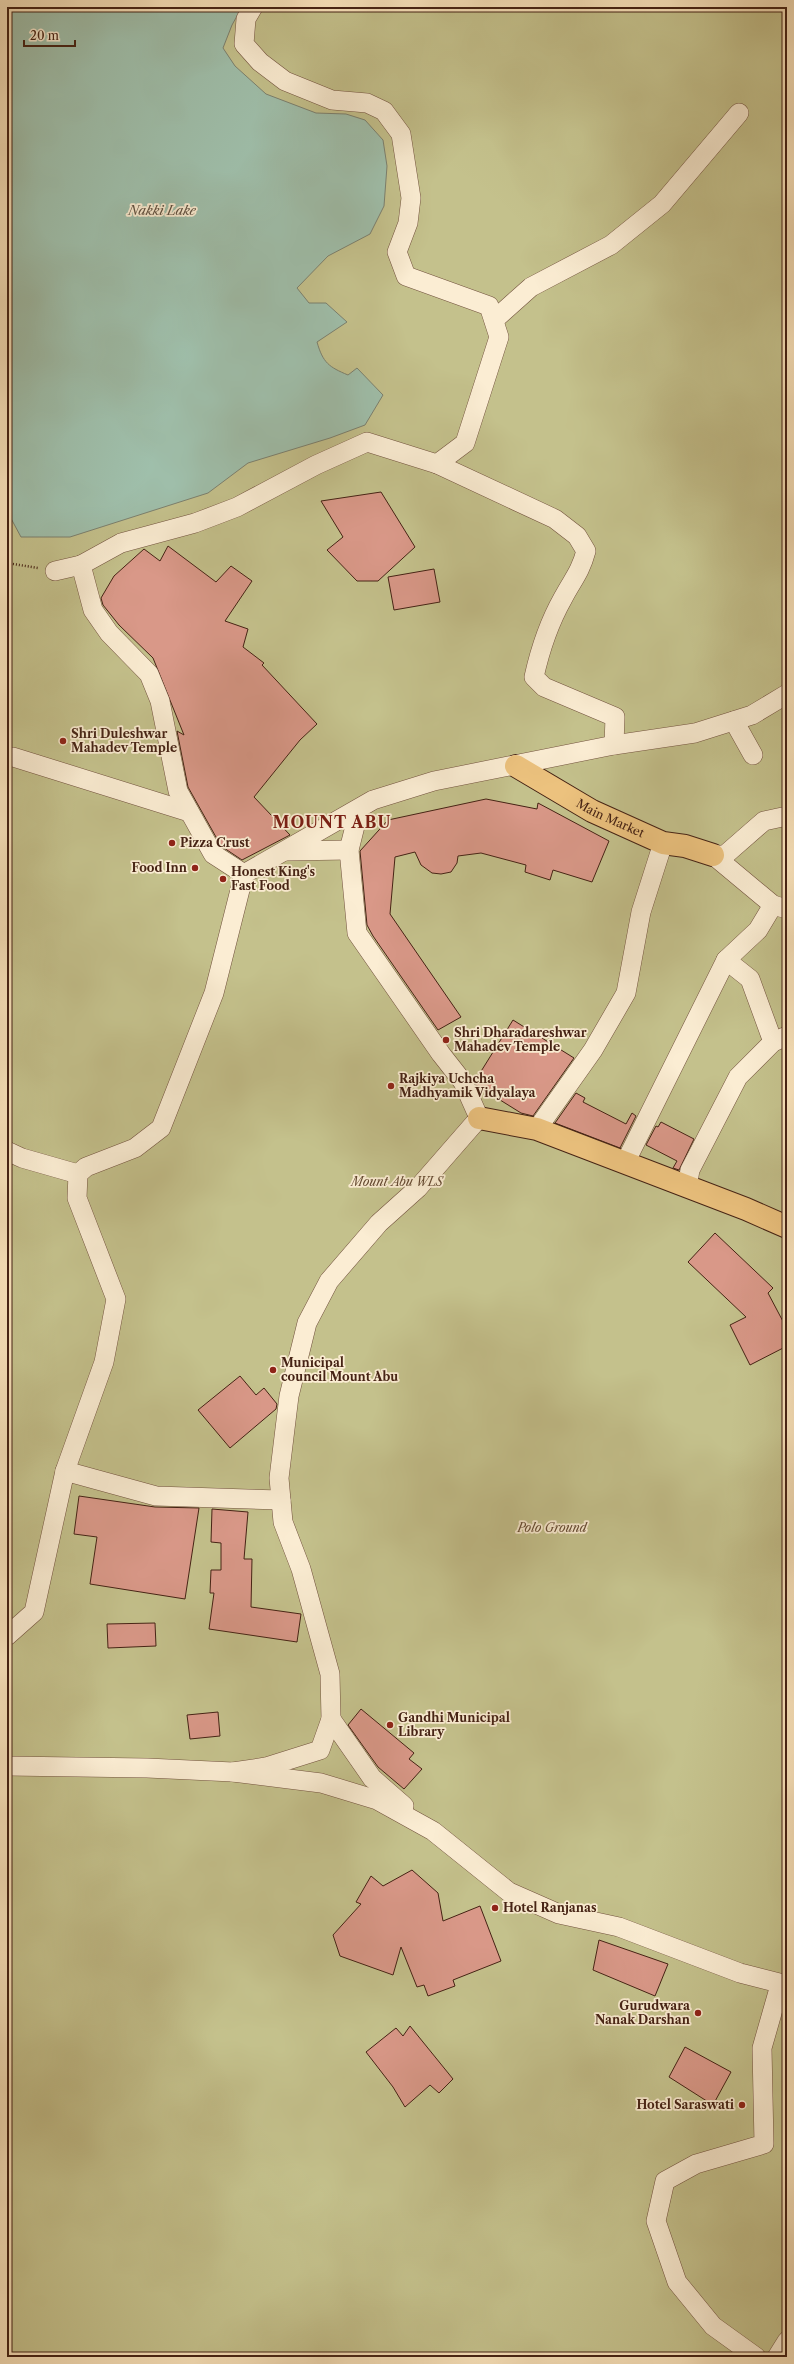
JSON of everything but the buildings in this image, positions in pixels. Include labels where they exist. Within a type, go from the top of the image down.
[{"type":"main road","name":"Main Market","points":[[516,766],[592,811],[663,843],[685,846],[713,854]]},
{"type":"main road","points":[[479,1118],[537,1129],[687,1187],[783,1221]]},
{"type":"street","points":[[253,7],[246,19],[244,44],[260,62],[285,81],[332,100],[367,103],[384,111],[401,134],[411,198],[408,223],[397,252],[406,276],[489,306],[499,337],[465,443],[437,464]]},
{"type":"street","points":[[494,320],[531,287],[611,244],[662,204],[739,113]]},
{"type":"street","points":[[55,571],[81,565],[121,543],[195,523],[237,507],[316,465],[367,442],[437,464],[555,519],[577,536],[586,551],[581,570],[563,598],[538,660],[534,676],[544,687],[615,717],[614,745]]},
{"type":"street","points":[[81,565],[93,610],[109,632],[149,674],[160,701],[178,791],[189,812],[213,854],[244,874]]},
{"type":"street","points":[[7,1636],[34,1612],[66,1471],[104,1362],[116,1299],[77,1198],[78,1174],[86,1167],[134,1148],[161,1128],[214,993],[244,874],[359,810],[373,800],[434,781],[516,766],[614,745],[695,733],[752,715],[787,694]]},
{"type":"street","points":[[734,721],[753,756]]},
{"type":"street","points":[[13,757],[189,812]]},
{"type":"street","points":[[233,1772],[266,1767],[320,1750],[331,1719],[330,1674],[301,1569],[283,1522],[281,1500],[280,1478],[289,1396],[307,1323],[329,1280],[379,1223],[418,1188],[479,1118],[463,1082],[441,1054],[357,933],[349,850],[359,810]]},
{"type":"street","points":[[713,854],[725,854],[764,821],[787,816]]},
{"type":"street","points":[[537,1129],[593,1050],[626,993],[641,912],[663,843]]},
{"type":"street","points":[[284,851],[349,850]]},
{"type":"street","points":[[625,1163],[726,960],[780,907],[713,854]]},
{"type":"street","points":[[687,1187],[690,1170],[738,1077],[780,1039],[750,979],[726,960]]},
{"type":"street","points":[[7,1151],[22,1158],[78,1174]]},
{"type":"street","points":[[66,1471],[156,1496],[281,1500]]},
{"type":"street","points":[[331,1719],[372,1778],[437,1834],[509,1892],[559,1914],[619,1927],[740,1973],[784,1985],[762,2048],[764,2144],[696,2164],[665,2181],[656,2221],[677,2282],[712,2326],[756,2357]]},
{"type":"street","points":[[7,1766],[147,1768],[233,1772],[321,1783],[377,1800],[437,1834]]},
{"type":"street","points":[[778,2357],[787,2341]]},
{"type":"path","points":[[7,564],[55,571]]},
{"type":"green space","name":"Mount Abu WLS","points":[[7,7],[787,7],[787,2357],[7,2357]]},
{"type":"water","name":"Nakki Lake","points":[[7,7],[242,7],[232,25],[223,48],[235,66],[266,94],[316,113],[346,114],[365,120],[383,140],[387,166],[384,206],[370,234],[328,256],[297,288],[309,303],[326,303],[347,322],[317,342],[324,360],[331,367],[348,375],[357,368],[383,395],[365,425],[330,438],[248,463],[208,493],[70,537],[21,537],[7,511]]},
{"type":"place","name":"Shri Duleshwar Mahadev Temple","points":[[63,741]]},
{"type":"place","name":"Pizza Crust","points":[[172,843]]},
{"type":"place","name":"Food Inn","points":[[195,868]]},
{"type":"place","name":"Honest King's Fast Food","points":[[223,879]]},
{"type":"place","name":"Shri Dharadareshwar Mahadev Temple","points":[[446,1040]]},
{"type":"place","name":"Rajkiya Uchcha Madhyamik Vidyalaya","points":[[391,1086]]},
{"type":"place","name":"Municipal council Mount Abu","points":[[273,1370]]},
{"type":"place","name":"Gandhi Municipal Library","points":[[390,1725]]},
{"type":"place","name":"Hotel Ranjanas","points":[[495,1908]]},
{"type":"place","name":"Gurudwara Nanak Darshan","points":[[698,2013]]},
{"type":"place","name":"Hotel Saraswati","points":[[742,2105]]},
{"type":"district","name":"MOUNT ABU","points":[[332,822]]},
{"type":"park label","name":"Polo Ground","points":[[552,1528]]}]
